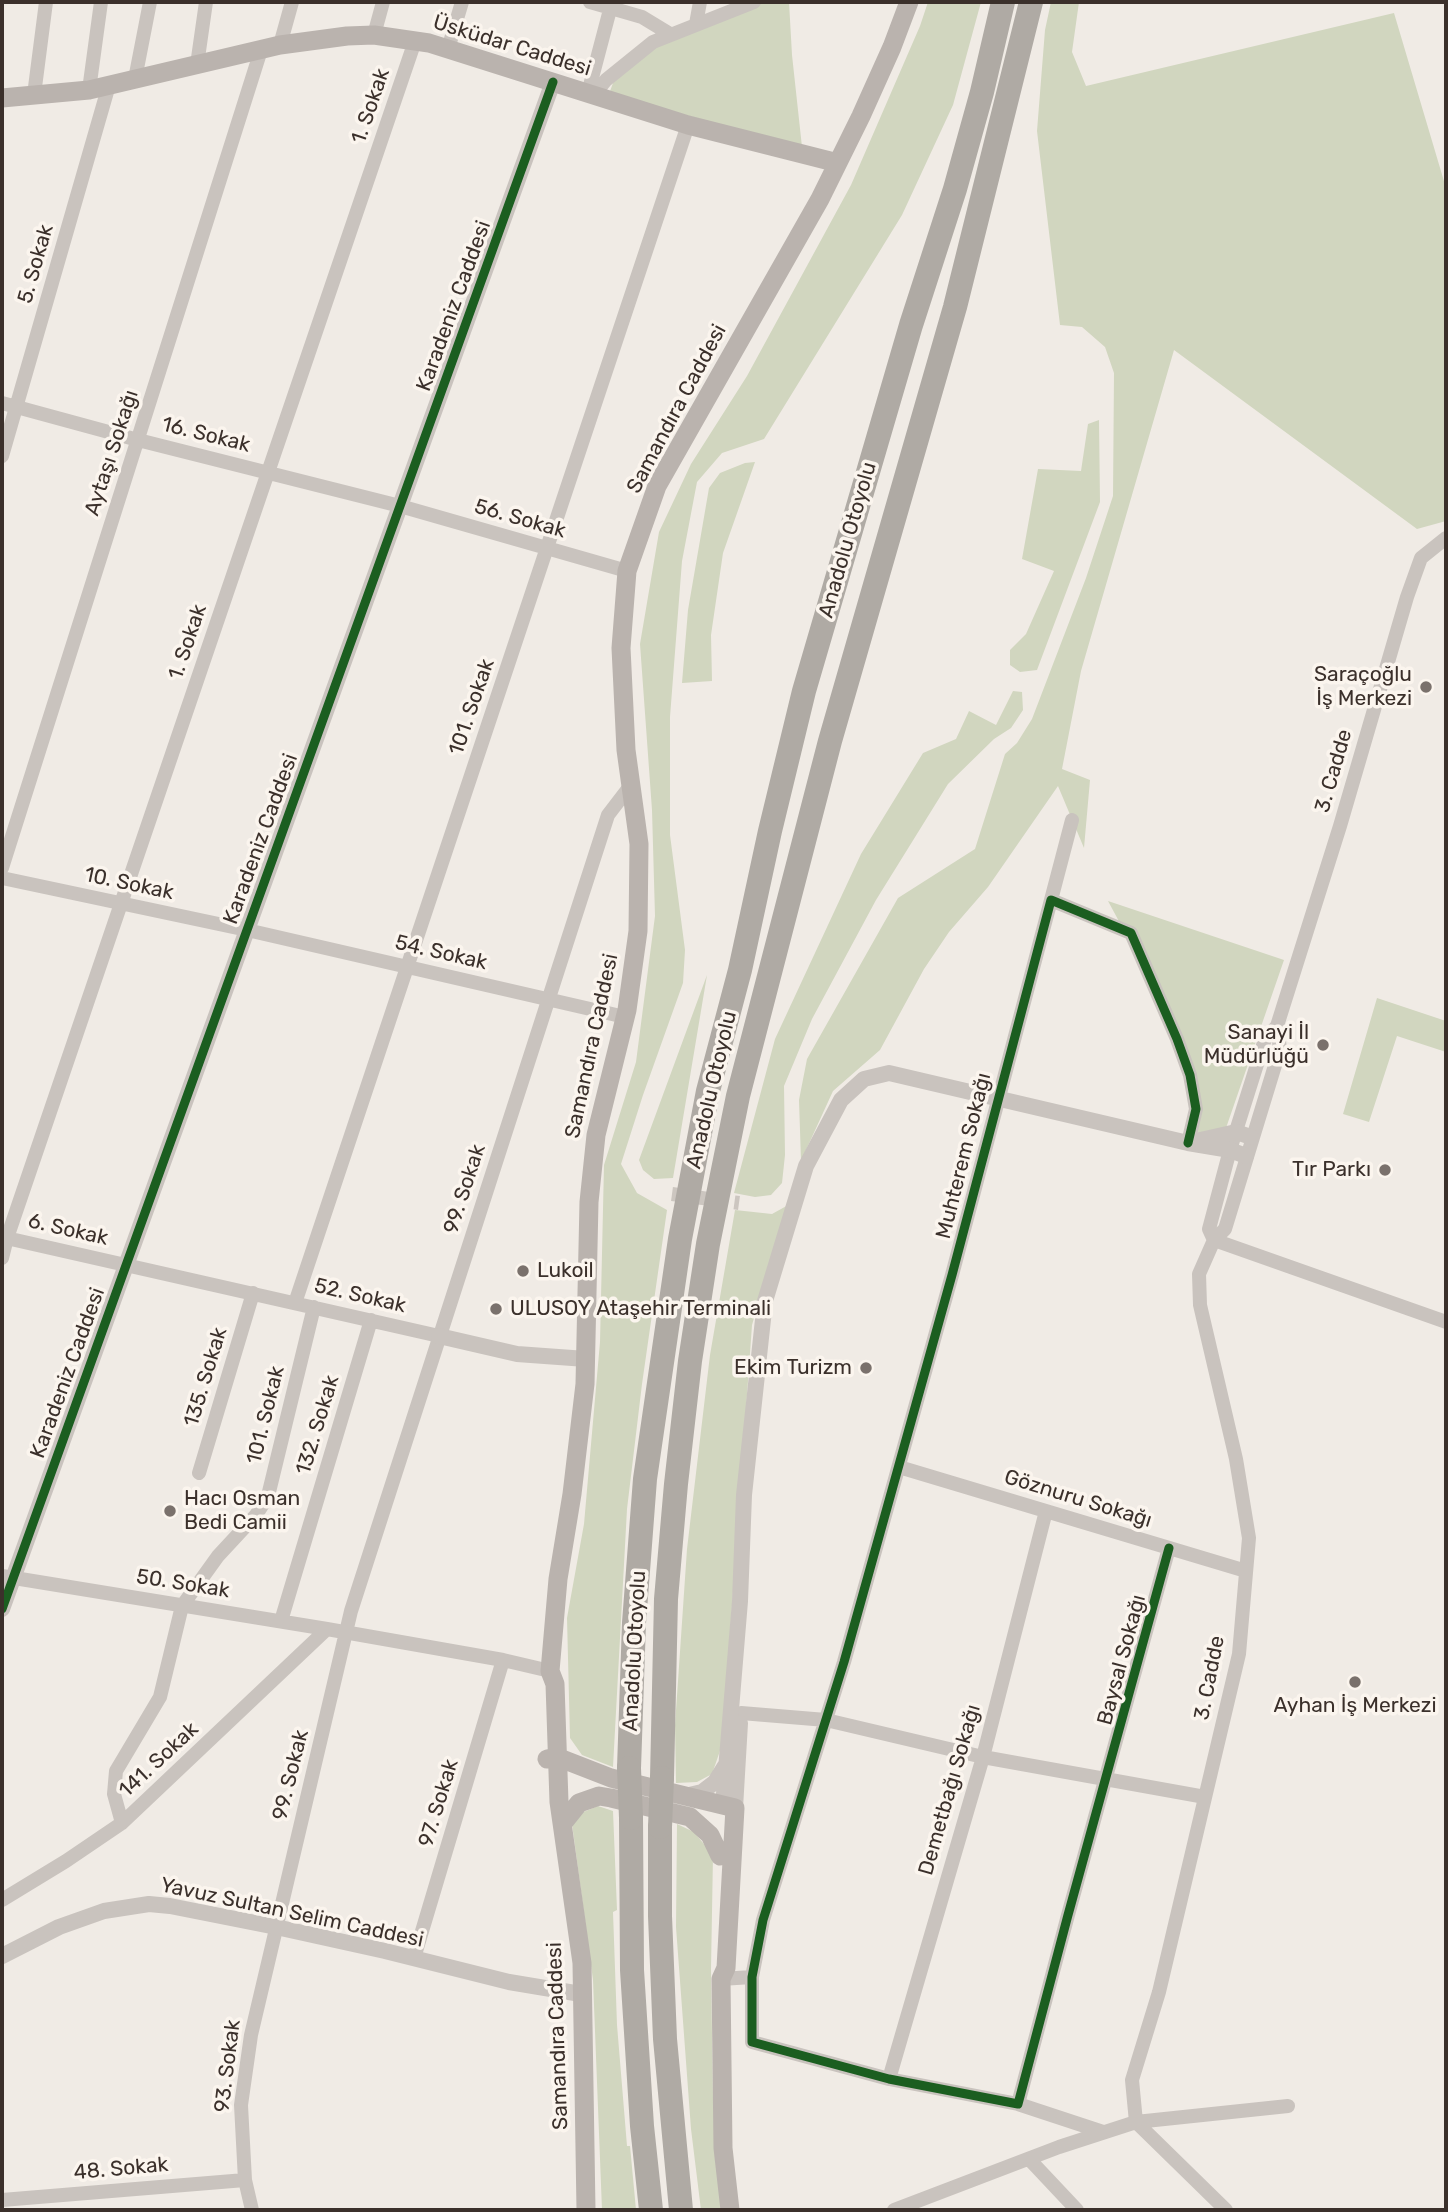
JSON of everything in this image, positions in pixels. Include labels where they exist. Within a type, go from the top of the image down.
[{"type":"highway","name":"Anadolu Otoyolu","points":[[651,2210],[642,2126],[632,1970],[629,1768],[634,1623],[645,1479],[680,1239],[708,1091],[740,970],[804,691],[911,325],[955,189],[1003,2]]},
{"type":"highway","name":"Anadolu Otoyolu","points":[[681,2210],[665,2039],[660,1916],[666,1599],[690,1360],[708,1244],[738,1096],[827,752],[956,307],[1031,2]]},
{"type":"main road","name":"Samandıra Caddesi","points":[[586,2210],[582,1963],[563,1823],[552,1766],[556,1724],[555,1684],[550,1671],[558,1579],[572,1494],[586,1359],[589,1202],[596,1135],[625,1017],[638,931],[639,844],[626,750],[621,648],[627,571],[657,486],[820,199],[861,117],[909,2]]},
{"type":"main road","name":"Üsküdar Caddesi","points":[[2,98],[89,90],[270,48],[347,36],[374,35],[448,49],[688,125],[838,163]]},
{"type":"main road","points":[[550,1671],[543,1682],[552,1766],[552,1830],[570,1957],[581,1994]]},
{"type":"main road","points":[[556,1724],[563,1746],[569,1755],[584,1767],[611,1778],[685,1796],[728,1816]]},
{"type":"main road","points":[[552,1766],[584,1767]]},
{"type":"main road","points":[[552,1766],[592,1794],[690,1817],[728,1816]]},
{"type":"main road","points":[[563,1823],[579,1803],[599,1796],[611,1798]]},
{"type":"main road","points":[[721,1979],[716,1969],[720,1856],[728,1816]]},
{"type":"main road","points":[[728,1816],[726,1968],[721,1979],[723,2135],[730,2210]]},
{"type":"main road","points":[[690,1817],[710,1835],[720,1856]]},
{"type":"street","points":[[34,95],[46,2]]},
{"type":"street","points":[[89,90],[101,2]]},
{"type":"street","points":[[135,79],[150,2]]},
{"type":"street","points":[[197,65],[206,2]]},
{"type":"street","name":"Aytaşı Sokağı","points":[[2,868],[138,440],[270,48],[292,2]]},
{"type":"street","points":[[374,35],[383,2]]},
{"type":"street","points":[[448,49],[462,2]]},
{"type":"street","points":[[590,2],[612,4],[642,17],[670,34]]},
{"type":"street","points":[[696,24],[700,2]]},
{"type":"street","points":[[591,94],[653,42],[754,2]]},
{"type":"street","points":[[591,94],[612,4]]},
{"type":"street","name":"1. Sokak","points":[[2,1258],[4,1237],[121,904],[415,41]]},
{"type":"street","name":"Karadeniz Caddesi","points":[[2,1609],[7,1577],[126,1265],[553,82]]},
{"type":"street","name":"5. Sokak","points":[[2,456],[109,85]]},
{"type":"street","name":"101. Sokak","points":[[295,1303],[688,125]]},
{"type":"street","name":"16. Sokak","points":[[2,403],[400,506]]},
{"type":"street","name":"56. Sokak","points":[[400,506],[627,571]]},
{"type":"street","name":"3. Cadde","points":[[1136,2122],[1132,2080],[1159,1992],[1239,1654],[1249,1538],[1237,1459],[1200,1305],[1199,1274],[1214,1240],[1225,1229],[1246,1156],[1244,1134],[1280,1049],[1277,1026],[1407,597],[1421,558],[1446,538]]},
{"type":"street","name":"99. Sokak","points":[[276,1927],[351,1611],[608,815],[631,785]]},
{"type":"street","name":"Muhterem Sokağı","points":[[889,2079],[752,2042],[752,1977],[763,1920],[826,1720],[899,1467],[1072,820]]},
{"type":"street","name":"10. Sokak","points":[[2,878],[247,930]]},
{"type":"street","points":[[1051,900],[1131,933],[1190,1075],[1196,1109],[1188,1143]]},
{"type":"street","name":"54. Sokak","points":[[247,930],[625,1017]]},
{"type":"street","points":[[728,1816],[725,1766],[740,1601],[744,1495],[765,1301],[806,1166],[841,1100],[864,1079],[889,1073],[1188,1143],[1230,1150],[1246,1156]]},
{"type":"street","points":[[1188,1143],[1244,1134]]},
{"type":"street","points":[[1244,1134],[1230,1150],[1209,1229],[1214,1240],[1446,1322]]},
{"type":"street","name":"6. Sokak","points":[[4,1237],[126,1265]]},
{"type":"street","name":"52. Sokak","points":[[126,1265],[517,1354],[586,1359]]},
{"type":"street","name":"135. Sokak","points":[[199,1473],[253,1293]]},
{"type":"street","name":"101. Sokak","points":[[122,1823],[114,1794],[116,1771],[160,1697],[182,1606],[218,1556],[256,1515],[268,1496],[314,1307]]},
{"type":"street","name":"132. Sokak","points":[[281,1621],[371,1320]]},
{"type":"street","name":"Göznuru Sokağı","points":[[899,1467],[1246,1571]]},
{"type":"street","name":"Demetbağı Sokağı","points":[[889,2079],[983,1756],[1046,1511]]},
{"type":"street","name":"Baysal Sokağı","points":[[1018,2104],[1169,1548]]},
{"type":"street","name":"50. Sokak","points":[[7,1577],[281,1621],[503,1660],[550,1671]]},
{"type":"street","points":[[728,1816],[743,1686],[740,1601]]},
{"type":"street","name":"141. Sokak","points":[[2,1900],[122,1823],[327,1629]]},
{"type":"street","name":"97. Sokak","points":[[414,1958],[503,1660]]},
{"type":"street","points":[[741,1713],[826,1720],[983,1756],[1205,1797]]},
{"type":"street","points":[[685,1796],[702,1792],[715,1782],[725,1766]]},
{"type":"street","name":"Yavuz Sultan Selim Caddesi","points":[[2,1956],[70,1923],[104,1911],[149,1904],[276,1927],[509,1982],[581,1994]]},
{"type":"street","name":"93. Sokak","points":[[252,2210],[245,2180],[241,2105],[251,2035],[276,1927]]},
{"type":"street","points":[[721,1979],[752,1977]]},
{"type":"street","points":[[889,2079],[1018,2104],[1103,2133]]},
{"type":"street","points":[[894,2210],[920,2206],[1029,2159],[1136,2122],[1288,2106]]},
{"type":"street","points":[[1136,2122],[1226,2210]]},
{"type":"street","points":[[1029,2159],[1077,2210]]},
{"type":"street","name":"48. Sokak","points":[[2,2200],[245,2180]]},
{"type":"green space","points":[[748,2],[789,2],[802,147],[609,94],[613,83],[654,44]]},
{"type":"green space","points":[[928,2],[981,2],[953,105],[902,215],[764,439],[722,453],[697,482],[682,561],[670,717],[670,835],[685,950],[683,983],[621,1164],[637,1193],[667,1210],[627,1509],[613,1767],[582,1755],[570,1738],[567,1618],[584,1524],[600,1342],[604,1165],[636,1062],[655,916],[652,810],[640,644],[659,532],[691,464],[747,376],[851,185]]},
{"type":"green space","points":[[1051,2],[1079,2],[1072,52],[1086,86],[1394,13],[1446,188],[1446,521],[1417,529],[1174,350],[1081,671],[1062,769],[1090,780],[1084,848],[1058,786],[988,887],[949,932],[924,969],[880,1050],[833,1091],[801,1161],[799,1100],[807,1059],[898,898],[975,849],[1005,754],[1017,743],[1032,719],[1086,578],[1113,496],[1114,373],[1105,347],[1082,327],[1060,325],[1037,131],[1045,30]]},
{"type":"green space","points":[[1099,420],[1100,502],[1037,670],[1020,672],[1010,665],[1010,650],[1026,634],[1054,571],[1022,559],[1038,469],[1081,471],[1088,424]]},
{"type":"green space","points":[[755,462],[723,553],[711,635],[712,681],[682,683],[688,610],[709,488],[720,473]]},
{"type":"green space","points":[[1013,691],[1022,692],[1023,710],[1011,728],[994,739],[948,784],[876,900],[812,1019],[784,1086],[785,1155],[782,1183],[771,1195],[755,1197],[734,1193],[775,1039],[861,854],[923,753],[956,739],[969,711],[996,725]]},
{"type":"green space","points":[[1108,901],[1284,960],[1226,1128],[1194,1137],[1183,1040]]},
{"type":"green space","points":[[707,975],[673,1178],[654,1179],[643,1170],[639,1160]]},
{"type":"green space","points":[[1377,998],[1446,1021],[1446,1052],[1397,1036],[1369,1122],[1343,1114]]},
{"type":"green space","points":[[790,1204],[780,1228],[752,1325],[722,1745],[712,1774],[697,1782],[676,1783],[675,1725],[687,1549],[710,1355],[735,1210],[772,1214]]},
{"type":"green space","points":[[598,1806],[613,1811],[617,1910],[613,1912],[617,2025],[627,2146],[630,2146],[636,2210],[602,2210],[593,1980],[572,1824],[581,1813]]},
{"type":"green space","points":[[677,1824],[694,1832],[713,1855],[713,2098],[723,2210],[701,2210],[691,2129],[676,1927]]},
{"type":"tunnel","points":[[672,1194],[739,1203]]},
{"type":"cycle path","points":[[2,1609],[553,82]]},
{"type":"cycle path","points":[[1169,1548],[1018,2104],[889,2079],[752,2042],[752,1977],[763,1920],[844,1662],[952,1275],[1051,900],[1131,933],[1190,1075],[1196,1109],[1188,1143]]},
{"type":"place","name":"Saraçoğlu İş Merkezi","points":[[1426,687]]},
{"type":"place","name":"Sanayi İl Müdürlüğü","points":[[1323,1045]]},
{"type":"place","name":"Tır Parkı","points":[[1385,1170]]},
{"type":"place","name":"Lukoil","points":[[523,1271]]},
{"type":"place","name":"ULUSOY Ataşehir Terminali","points":[[496,1309]]},
{"type":"place","name":"Ekim Turizm","points":[[866,1368]]},
{"type":"place","name":"Hacı Osman Bedi Camii","points":[[170,1511]]},
{"type":"place","name":"Ayhan İş Merkezi","points":[[1355,1682]]}]
